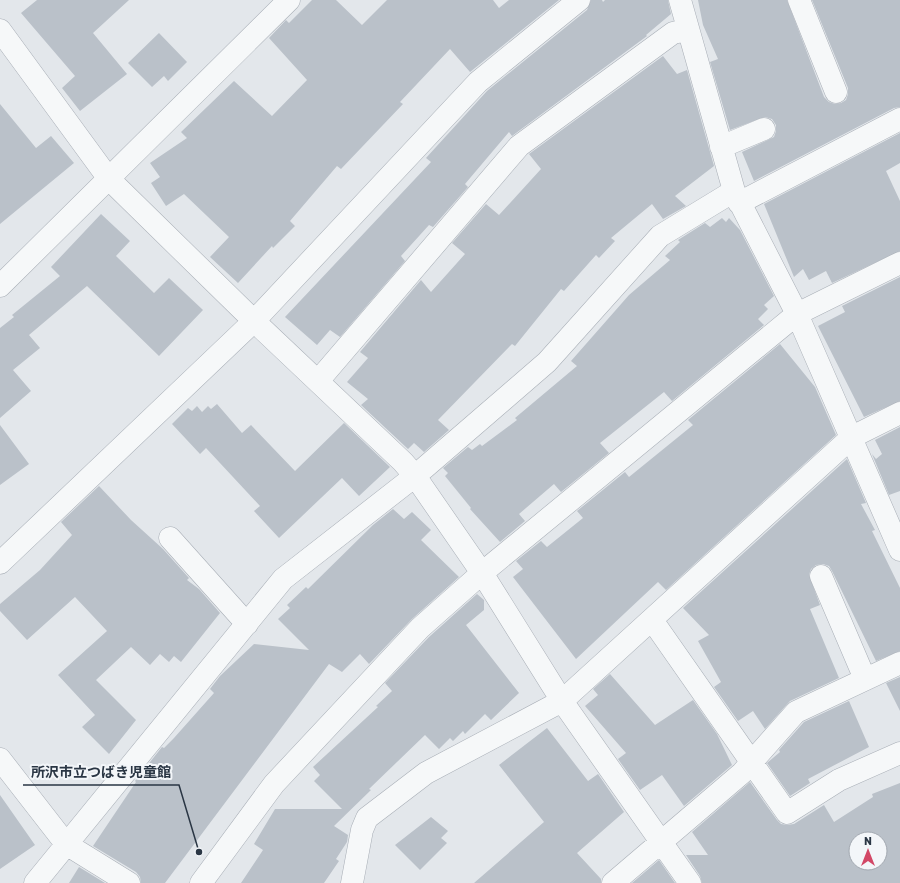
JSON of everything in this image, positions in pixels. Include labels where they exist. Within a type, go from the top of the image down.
[{"type":"street","points":[[0,286],[289,0]]},
{"type":"street","points":[[0,563],[254,321],[478,82],[579,0]]},
{"type":"street","points":[[680,0],[687,30],[737,197],[798,314],[852,437],[894,519],[900,550]]},
{"type":"street","points":[[799,0],[836,92]]},
{"type":"street","points":[[0,30],[108,179],[254,321],[403,462],[415,476],[482,573],[562,701],[690,883]]},
{"type":"street","points":[[318,382],[519,146],[673,34],[687,30]]},
{"type":"street","points":[[35,883],[283,579],[415,476],[547,362],[660,236],[900,118]]},
{"type":"street","points":[[721,147],[764,129]]},
{"type":"street","points":[[201,883],[274,784],[420,628],[482,573],[798,314],[900,264]]},
{"type":"street","points":[[352,883],[362,830],[366,818],[426,773],[562,701],[852,437],[900,413]]},
{"type":"street","points":[[170,538],[247,624]]},
{"type":"street","points":[[821,576],[865,679]]},
{"type":"street","points":[[652,620],[788,813],[839,780],[900,753]]},
{"type":"street","points":[[613,883],[753,762],[796,712],[900,662]]},
{"type":"street","points":[[0,759],[66,844],[129,883]]},
{"type":"building","points":[[37,0],[129,0],[93,33],[127,74],[80,111],[62,88],[75,76],[21,13]]},
{"type":"building","points":[[312,0],[336,0],[362,25],[387,0],[493,0],[499,8],[509,0],[559,0],[470,72],[450,49],[400,102],[403,104],[341,169],[337,166],[290,221],[295,226],[273,248],[272,246],[238,283],[210,257],[229,237],[184,194],[166,206],[151,183],[160,177],[150,163],[187,138],[181,132],[234,81],[272,116],[307,80],[269,38],[286,20],[289,23]]},
{"type":"building","points":[[591,0],[602,0],[603,2],[605,0],[668,0],[671,14],[646,35],[647,36],[512,136],[509,132],[465,184],[468,187],[433,227],[429,225],[401,256],[405,261],[340,337],[330,330],[317,345],[285,317],[431,162],[426,158],[487,91],[587,10]]},
{"type":"building","points":[[698,0],[787,0],[824,97],[829,102],[835,104],[846,100],[848,88],[812,0],[900,0],[900,107],[894,108],[754,181],[742,152],[774,137],[776,125],[772,119],[765,117],[730,130],[710,62],[718,59],[703,25]]},
{"type":"building","points":[[159,33],[187,62],[168,81],[164,76],[152,87],[128,63]]},
{"type":"building","points":[[663,56],[677,74],[687,70],[714,166],[675,196],[686,206],[663,219],[652,204],[611,238],[615,241],[599,258],[596,255],[564,291],[561,289],[515,346],[512,344],[438,420],[449,430],[424,452],[414,443],[408,449],[361,405],[368,399],[347,382],[368,358],[360,352],[421,280],[431,292],[465,254],[452,243],[486,204],[499,215],[541,169],[529,154]]},
{"type":"building","points":[[0,104],[36,148],[51,136],[74,163],[0,224]]},
{"type":"building","points":[[900,133],[900,163],[886,171],[900,201],[900,251],[832,283],[826,271],[809,280],[803,269],[794,277],[764,204]]},
{"type":"building","points":[[101,214],[130,241],[116,256],[154,293],[169,278],[203,310],[159,356],[87,286],[29,335],[40,348],[13,370],[31,391],[0,418],[0,328],[14,317],[12,315],[60,276],[51,267]]},
{"type":"building","points":[[722,218],[726,222],[729,218],[740,230],[774,296],[764,305],[768,309],[758,319],[764,325],[672,401],[664,392],[600,443],[609,453],[561,492],[554,484],[519,514],[525,521],[500,542],[470,509],[471,508],[445,476],[448,473],[443,468],[468,447],[472,450],[480,444],[482,446],[517,420],[515,418],[577,366],[571,361],[629,295],[670,260],[665,256],[680,242],[678,240],[705,223],[710,227]]},
{"type":"building","points":[[900,277],[900,401],[864,417],[818,326],[845,312],[842,306]]},
{"type":"building","points":[[780,344],[815,387],[836,435],[666,590],[658,582],[576,659],[513,577],[523,569],[516,561],[541,541],[547,547],[583,518],[577,511],[625,472],[629,477],[693,425],[688,420]]},
{"type":"building","points":[[217,404],[242,433],[251,425],[295,471],[344,423],[390,467],[359,496],[342,478],[279,538],[254,511],[260,506],[206,448],[200,454],[172,424],[188,408],[192,411],[197,406],[202,412],[208,406],[211,409]]},
{"type":"building","points":[[0,425],[29,464],[0,485]]},
{"type":"building","points":[[900,427],[900,491],[889,495],[872,454],[876,459],[882,454],[875,440]]},
{"type":"building","points":[[847,459],[866,503],[861,504],[875,530],[872,531],[900,588],[900,651],[876,661],[829,566],[823,564],[816,565],[811,569],[809,575],[820,605],[810,609],[839,678],[790,701],[765,729],[753,711],[738,721],[714,687],[721,682],[698,641],[709,635],[683,608]]},
{"type":"building","points":[[99,486],[131,520],[163,549],[189,578],[187,580],[199,589],[220,613],[181,662],[174,656],[169,662],[160,654],[150,665],[131,647],[96,680],[136,720],[109,754],[82,727],[95,715],[58,675],[107,631],[75,597],[27,640],[0,611],[0,604],[40,570],[72,535],[61,522]]},
{"type":"building","points":[[393,509],[404,519],[412,512],[431,530],[421,540],[459,577],[412,619],[369,664],[360,654],[342,672],[329,664],[165,883],[141,883],[140,877],[136,872],[93,846],[136,782],[135,781],[162,747],[164,748],[174,738],[214,693],[210,689],[220,676],[254,644],[309,650],[278,619],[290,608],[287,605],[306,587],[308,589],[373,525]]},
{"type":"building","points":[[477,594],[484,600],[484,610],[466,625],[519,693],[491,720],[485,714],[465,734],[463,731],[453,741],[450,738],[439,749],[425,735],[369,789],[371,790],[334,826],[348,835],[347,842],[336,859],[339,861],[324,883],[241,883],[263,850],[254,844],[275,809],[342,809],[314,781],[320,775],[313,767],[378,707],[376,706],[392,691],[385,683],[429,637]]},
{"type":"building","points":[[610,674],[655,725],[693,700],[717,734],[732,765],[684,806],[662,775],[640,790],[618,759],[626,753],[585,706],[598,695],[593,689]]},
{"type":"building","points":[[900,677],[900,711],[886,683]]},
{"type":"building","points":[[849,701],[869,747],[808,779],[810,783],[790,796],[767,763],[780,752],[779,750],[804,722]]},
{"type":"building","points":[[547,728],[588,781],[598,774],[624,812],[577,853],[601,879],[601,883],[474,883],[544,822],[499,765]]},
{"type":"building","points":[[750,782],[777,820],[781,824],[787,825],[794,824],[824,805],[834,822],[873,797],[872,794],[900,783],[900,883],[702,883],[700,876],[686,855],[708,855],[692,832]]},
{"type":"building","points":[[0,795],[35,845],[0,869]]},
{"type":"building","points":[[431,817],[448,831],[441,838],[447,843],[420,870],[395,845]]},
{"type":"building","points":[[659,860],[675,883],[632,883]]},
{"type":"building","points":[[79,867],[105,883],[69,883]]},
{"type":"place","name":"所沢市立つばき児童館","points":[[199,852]]}]
